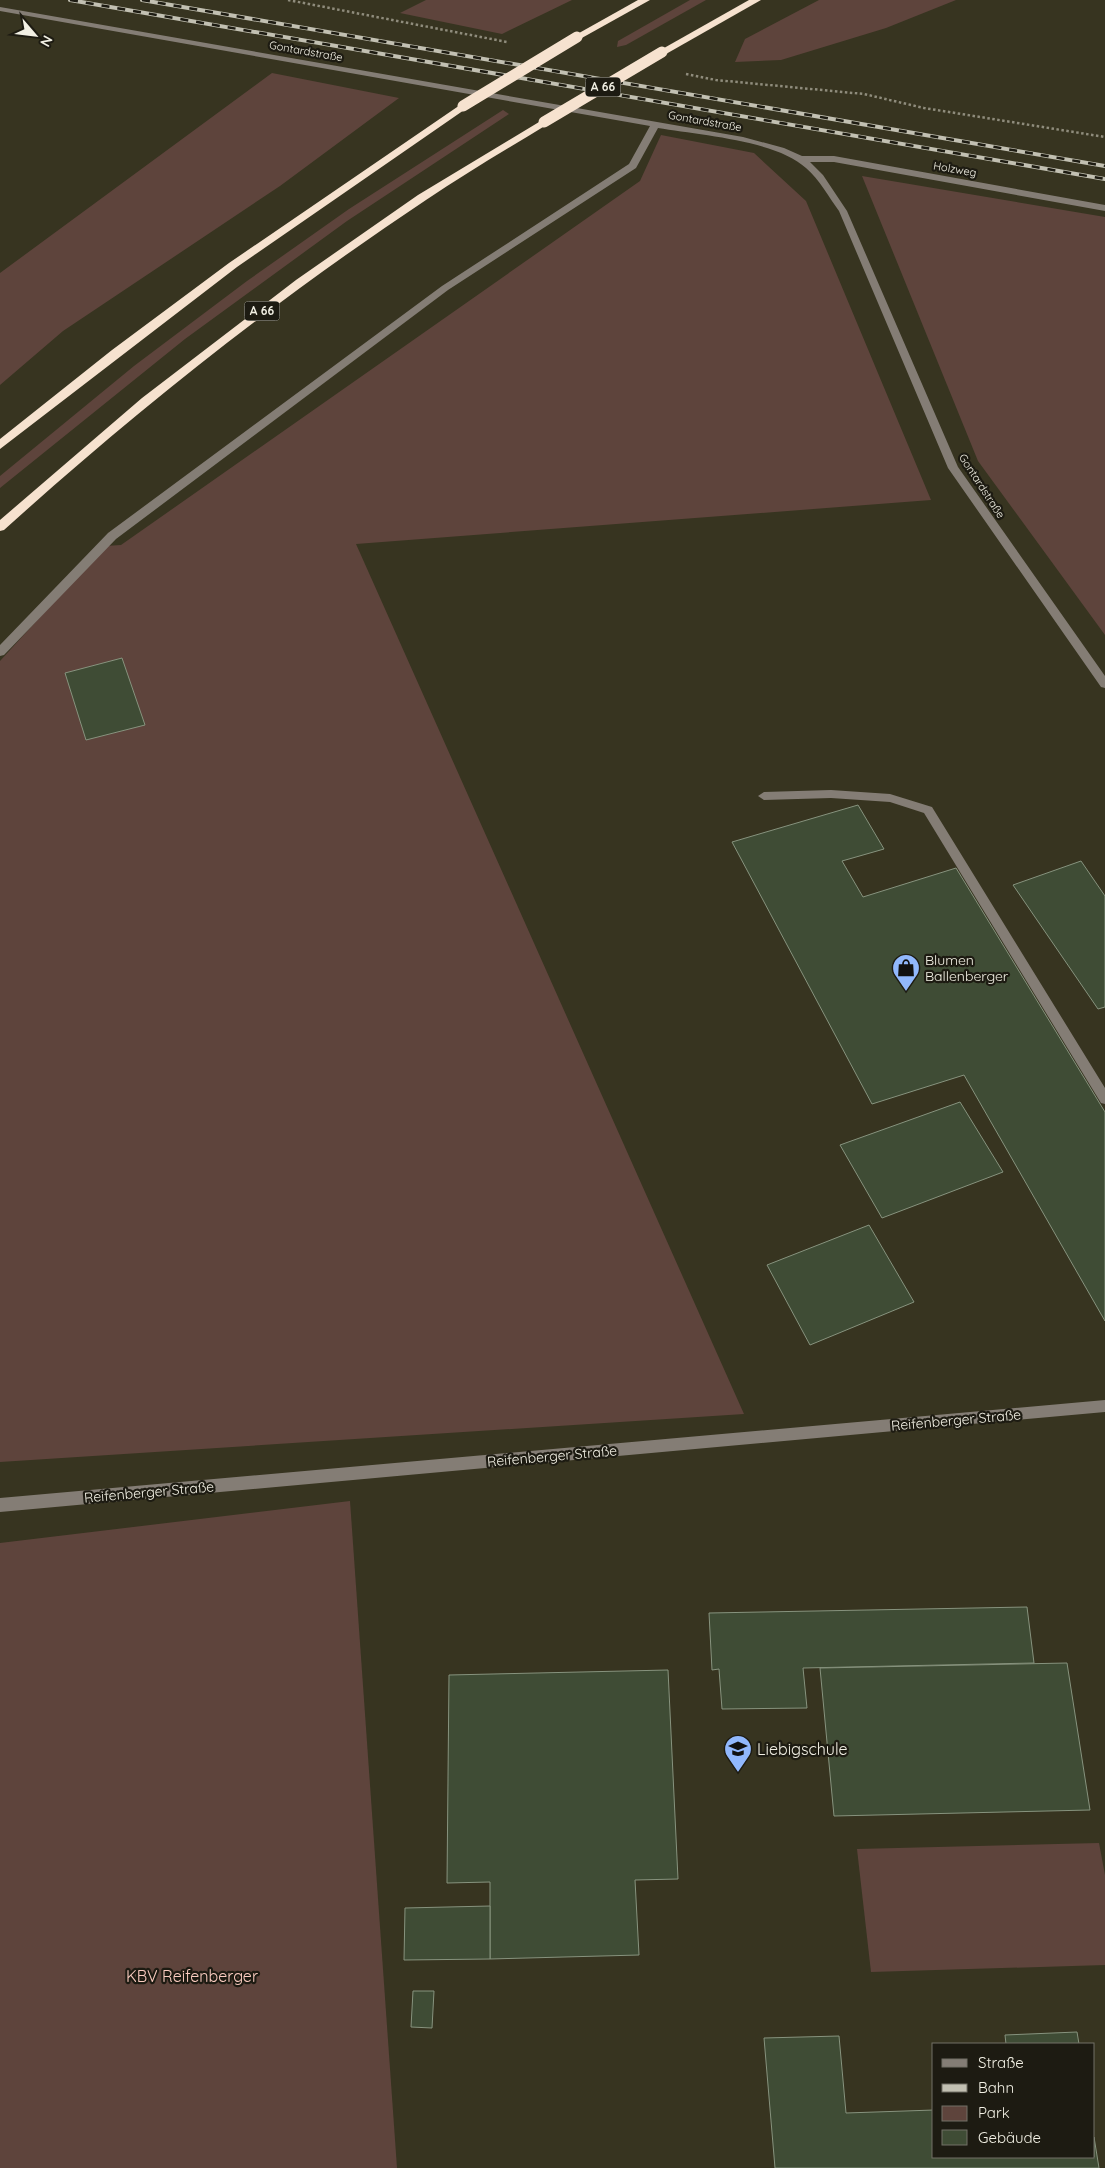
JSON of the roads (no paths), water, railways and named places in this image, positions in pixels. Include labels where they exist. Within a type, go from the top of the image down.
[{"type":"highway","points":[[0,445],[116,353],[233,265],[462,106],[577,37],[645,0]]},
{"type":"highway","name":"A 66","points":[[0,527],[163,387],[286,292],[406,208],[544,122],[662,52],[756,0]]},
{"type":"street","name":"Gontardstraße","points":[[0,9],[743,140],[774,148],[801,159],[817,173],[843,211],[953,468],[1105,684]]},
{"type":"street","points":[[0,652],[112,536],[444,288],[633,166],[655,125]]},
{"type":"street","name":"Holzweg","points":[[801,159],[834,159],[1105,208]]},
{"type":"street","points":[[764,796],[831,794],[890,798],[928,810],[1105,1099]]},
{"type":"street","name":"Reifenberger Straße","points":[[0,1505],[1105,1406]]},
{"type":"railway","points":[[70,0],[1105,179]]},
{"type":"railway","points":[[142,0],[1105,166]]},
{"type":"place","name":"Blumen Ballenberger","points":[[906,992]]},
{"type":"place","name":"Liebigschule","points":[[738,1773]]},
{"type":"park label","name":"KBV Reifenberger","points":[[192,1976]]}]
